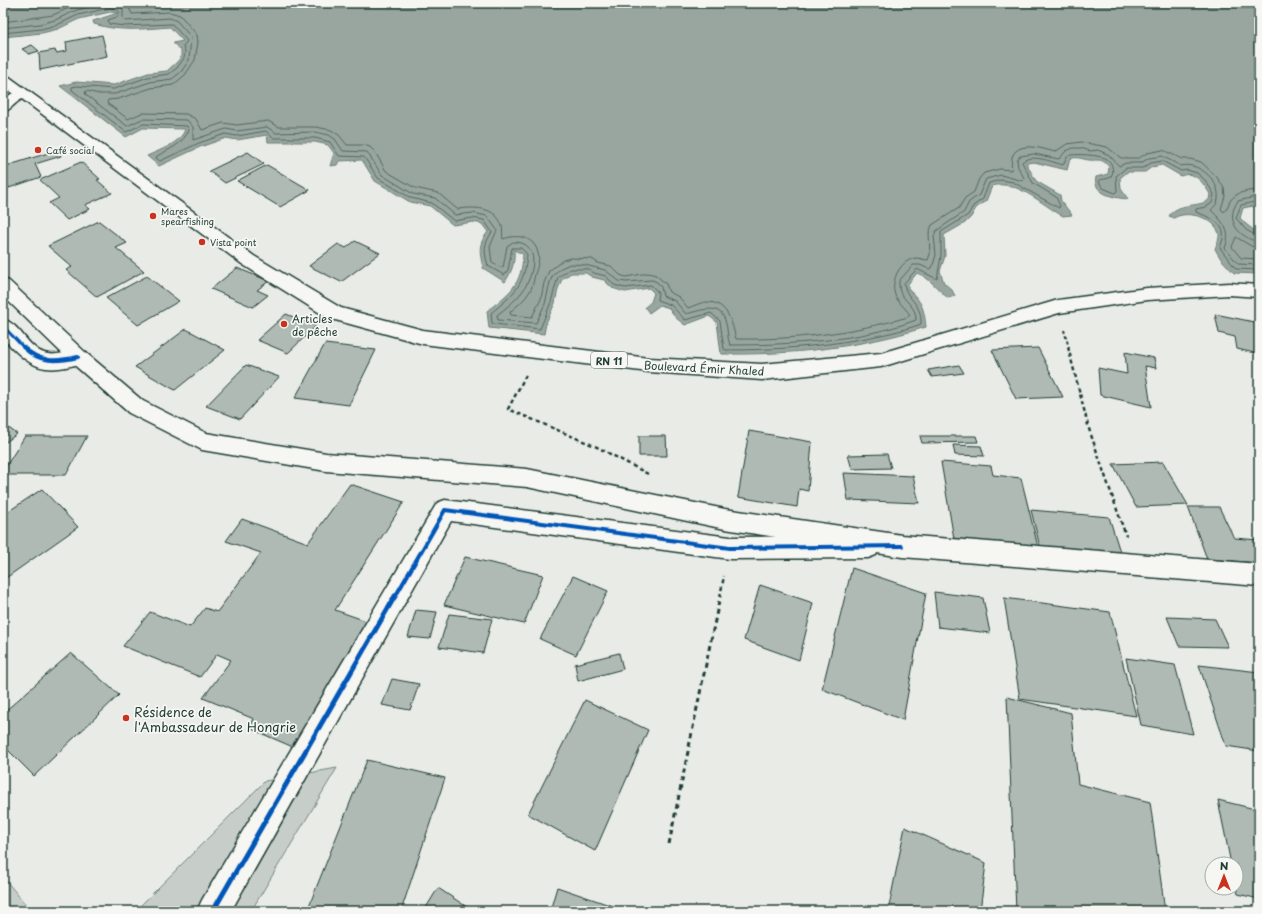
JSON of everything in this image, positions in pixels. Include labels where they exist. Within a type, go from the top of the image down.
[{"type":"main road","name":"RN 11","points":[[3,79],[22,94]]},
{"type":"main road","points":[[3,108],[11,99],[22,94]]},
{"type":"main road","name":"Boulevard Émir Khaled","points":[[22,94],[248,260],[335,313],[423,337],[649,365],[762,372],[881,360],[1058,307],[1147,294],[1229,289],[1259,291]]},
{"type":"main road","points":[[3,285],[78,357],[136,407],[202,441],[326,462],[527,478],[725,519],[902,546],[1259,575]]},
{"type":"main road","points":[[3,326],[37,360],[55,362],[78,357]]},
{"type":"main road","points":[[214,911],[445,510],[730,548],[902,546]]},
{"type":"path","points":[[1058,307],[1089,429],[1136,565]]},
{"type":"path","points":[[537,352],[508,409],[597,447]]},
{"type":"path","points":[[668,844],[730,548]]},
{"type":"shaded area","points":[[337,768],[251,911],[135,911],[265,781]]},
{"type":"shaded area","points":[[3,877],[31,911],[3,911]]},
{"type":"water","points":[[3,3],[1259,3],[1259,205],[1243,208],[1240,218],[1259,234],[1259,274],[1234,273],[1221,259],[1215,249],[1219,238],[1219,233],[1211,222],[1199,216],[1192,215],[1174,218],[1169,216],[1177,209],[1182,207],[1199,204],[1209,200],[1210,194],[1201,182],[1194,176],[1181,176],[1162,165],[1152,167],[1145,172],[1127,172],[1120,178],[1121,189],[1128,199],[1111,196],[1101,191],[1097,187],[1096,177],[1108,174],[1109,167],[1104,162],[1099,160],[1075,158],[1070,159],[1067,170],[1034,162],[1026,163],[1036,181],[1060,195],[1061,201],[1072,215],[1063,216],[1029,194],[1011,186],[992,186],[986,201],[976,208],[971,217],[965,223],[944,235],[945,256],[940,271],[944,283],[952,290],[955,296],[948,298],[930,281],[917,273],[908,284],[908,289],[922,306],[926,327],[875,340],[824,349],[773,353],[721,354],[717,322],[709,316],[685,325],[676,318],[669,308],[660,305],[649,313],[645,307],[651,302],[654,293],[649,288],[625,292],[612,288],[604,280],[592,277],[586,273],[571,273],[562,279],[555,303],[546,323],[544,334],[489,328],[487,311],[513,288],[520,274],[523,254],[514,250],[512,267],[505,282],[483,268],[480,249],[482,241],[488,232],[482,224],[473,222],[453,225],[430,206],[410,202],[375,181],[362,160],[339,161],[337,165],[330,166],[334,153],[328,145],[315,142],[268,142],[267,135],[237,140],[226,138],[200,147],[159,166],[147,156],[164,149],[175,142],[183,134],[185,129],[143,128],[126,137],[60,86],[76,82],[114,85],[148,73],[167,71],[178,61],[181,56],[181,50],[173,43],[183,41],[170,27],[123,29],[104,27],[94,24],[93,21],[118,13],[110,12],[79,19],[58,29],[42,33],[3,37]]},
{"type":"building","points":[[102,35],[107,56],[40,70],[39,53],[55,50],[56,53],[67,51],[66,42]]},
{"type":"building","points":[[32,45],[39,51],[29,54],[22,49]]},
{"type":"building","points":[[58,150],[61,156],[35,164],[41,177],[9,188],[3,174],[3,167]]},
{"type":"building","points":[[248,152],[264,164],[225,183],[209,171]]},
{"type":"building","points":[[81,162],[100,179],[97,180],[112,193],[85,205],[90,209],[67,220],[49,203],[59,198],[40,180]]},
{"type":"building","points":[[267,165],[310,190],[280,207],[237,181]]},
{"type":"building","points":[[99,221],[127,243],[116,248],[144,271],[97,297],[66,270],[72,267],[48,246]]},
{"type":"building","points":[[355,241],[380,253],[341,282],[309,266],[338,244],[346,248]]},
{"type":"building","points":[[237,268],[269,281],[257,290],[268,295],[253,307],[211,289]]},
{"type":"building","points":[[147,276],[179,301],[138,325],[106,298]]},
{"type":"building","points":[[286,314],[316,326],[288,353],[257,340]]},
{"type":"building","points":[[1215,314],[1259,323],[1259,354],[1237,349],[1235,337],[1219,333]]},
{"type":"building","points":[[186,329],[225,350],[175,390],[135,367]]},
{"type":"building","points":[[325,344],[376,350],[349,405],[295,398]]},
{"type":"building","points":[[1038,348],[1063,397],[1016,399],[992,350]]},
{"type":"building","points":[[1125,352],[1154,358],[1156,368],[1145,366],[1151,407],[1100,395],[1098,368],[1127,374]]},
{"type":"building","points":[[246,365],[279,377],[240,419],[206,406]]},
{"type":"building","points":[[959,365],[964,373],[932,377],[928,370]]},
{"type":"building","points":[[3,424],[17,434],[3,444]]},
{"type":"building","points":[[749,431],[812,442],[808,491],[799,489],[797,507],[738,497]]},
{"type":"building","points":[[25,436],[87,436],[66,475],[3,475],[3,471]]},
{"type":"building","points":[[639,436],[666,436],[667,456],[639,456]]},
{"type":"building","points":[[920,436],[976,436],[978,442],[922,443]]},
{"type":"building","points":[[953,445],[981,446],[984,456],[955,455]]},
{"type":"building","points":[[887,454],[891,468],[852,469],[848,455]]},
{"type":"building","points":[[941,462],[991,466],[993,475],[1021,478],[1038,547],[954,539]]},
{"type":"building","points":[[1163,462],[1188,505],[1136,507],[1113,464]]},
{"type":"building","points":[[844,473],[913,476],[919,503],[848,500]]},
{"type":"building","points":[[350,484],[404,502],[335,610],[369,622],[293,747],[249,728],[254,719],[203,698],[231,660],[217,654],[200,677],[123,646],[150,612],[190,627],[205,608],[217,612],[261,553],[226,541],[242,519],[308,543]]},
{"type":"building","points":[[42,489],[78,527],[3,580],[3,515]]},
{"type":"building","points":[[1188,507],[1219,507],[1234,538],[1259,540],[1259,563],[1207,559]]},
{"type":"building","points":[[1031,510],[1109,517],[1121,555],[1040,547]]},
{"type":"building","points":[[465,557],[543,575],[524,624],[444,605]]},
{"type":"building","points":[[852,568],[926,593],[903,720],[822,689]]},
{"type":"building","points":[[573,576],[608,591],[576,655],[540,639]]},
{"type":"building","points":[[760,585],[813,603],[799,660],[744,640]]},
{"type":"building","points":[[934,592],[983,598],[990,633],[938,627]]},
{"type":"building","points":[[1004,598],[1110,612],[1136,716],[1020,699]]},
{"type":"building","points":[[416,610],[437,612],[430,639],[408,637]]},
{"type":"building","points":[[449,614],[492,619],[483,653],[439,647]]},
{"type":"building","points":[[1167,617],[1215,619],[1228,647],[1179,646]]},
{"type":"building","points":[[71,653],[119,695],[34,776],[8,750],[3,754],[3,713]]},
{"type":"building","points":[[619,653],[623,669],[578,681],[575,664]]},
{"type":"building","points":[[1126,658],[1175,665],[1193,734],[1141,725]]},
{"type":"building","points":[[1199,665],[1259,672],[1259,751],[1226,746]]},
{"type":"building","points":[[392,679],[419,684],[410,710],[382,705]]},
{"type":"building","points":[[1007,697],[1071,713],[1078,784],[1150,802],[1165,911],[1016,911]]},
{"type":"building","points":[[585,700],[648,730],[595,851],[528,814]]},
{"type":"building","points":[[367,760],[445,778],[401,911],[307,911]]},
{"type":"building","points":[[1218,800],[1259,810],[1259,899],[1244,895],[1244,856],[1229,856]]},
{"type":"building","points":[[905,827],[986,863],[980,911],[888,911]]},
{"type":"building","points":[[557,887],[627,911],[550,911]]},
{"type":"building","points":[[438,888],[473,911],[424,911]]},
{"type":"building","points":[[1227,907],[1249,911],[1228,911]]},
{"type":"cycle path","points":[[3,326],[28,352],[35,357],[52,362],[64,361],[78,357]]},
{"type":"cycle path","points":[[213,911],[445,510],[730,548],[902,546]]},
{"type":"place","name":"Café social","points":[[38,150]]},
{"type":"place","name":"Mares spearfishing","points":[[153,216]]},
{"type":"place","name":"Vista point","points":[[202,242]]},
{"type":"place","name":"Articles de pêche","points":[[284,324]]},
{"type":"place","name":"Résidence de l'Ambassadeur de Hongrie","points":[[126,718]]}]
